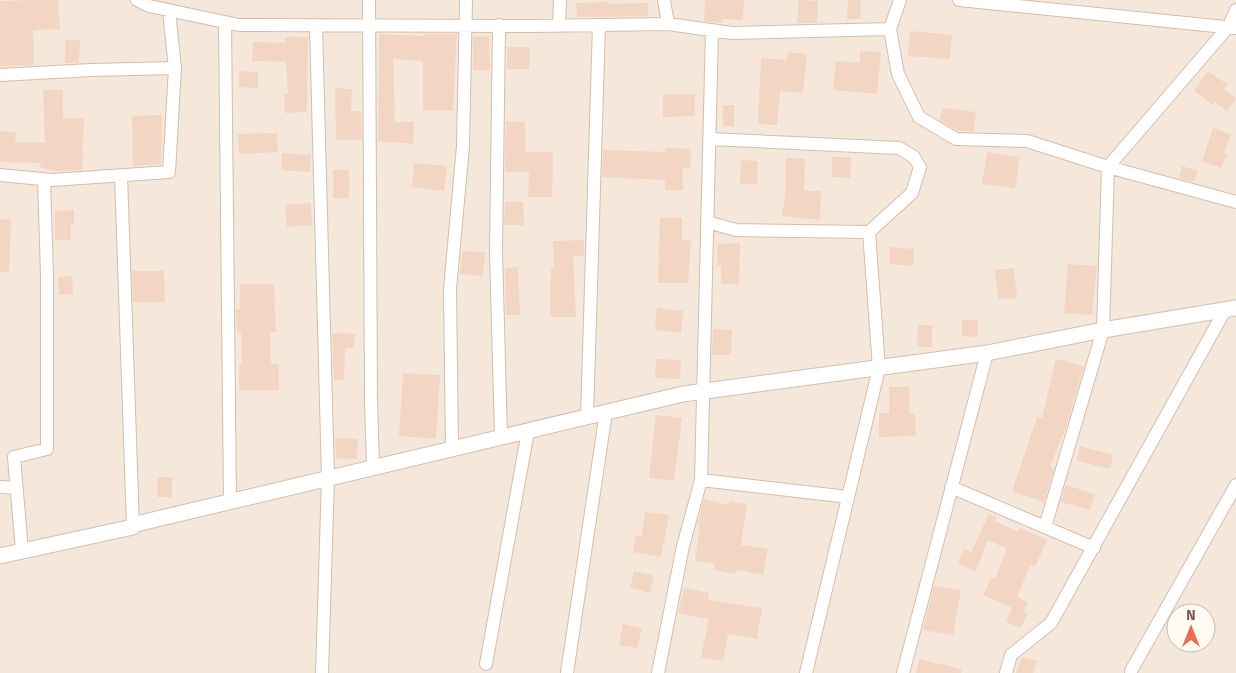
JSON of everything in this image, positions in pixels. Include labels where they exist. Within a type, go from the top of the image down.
[{"type":"street","points":[[137,0],[169,10],[239,25],[559,26],[668,24],[732,32],[890,29]]},
{"type":"street","points":[[368,0],[370,391],[373,467]]},
{"type":"street","points":[[452,449],[450,290],[464,146],[466,0]]},
{"type":"street","points":[[559,26],[560,0]]},
{"type":"street","points":[[664,0],[668,24]]},
{"type":"street","points":[[900,0],[890,29],[898,74],[919,117],[956,139],[1027,141],[1108,167],[1235,200]]},
{"type":"street","points":[[959,0],[1232,27]]},
{"type":"street","points":[[0,175],[44,180],[169,172],[175,68],[169,10]]},
{"type":"street","points":[[1045,527],[1103,330],[1108,167],[1232,27],[1236,10]]},
{"type":"street","points":[[225,22],[230,501]]},
{"type":"street","points":[[499,25],[496,251],[501,437]]},
{"type":"street","points":[[587,417],[599,25]]},
{"type":"street","points":[[316,26],[328,478],[322,673]]},
{"type":"street","points":[[658,673],[683,546],[701,480],[712,30]]},
{"type":"street","points":[[0,75],[175,68]]},
{"type":"street","points":[[707,222],[736,230],[869,232],[912,193],[920,167],[914,157],[899,148],[710,139]]},
{"type":"street","points":[[121,175],[133,527]]},
{"type":"street","points":[[22,551],[14,457],[47,449],[47,275],[44,180]]},
{"type":"street","points":[[806,673],[880,368],[869,232]]},
{"type":"street","points":[[0,556],[133,527],[136,524],[230,501],[528,430],[703,391],[987,354],[1103,330],[1231,309]]},
{"type":"street","points":[[1006,673],[1011,655],[1051,623],[1231,309]]},
{"type":"street","points":[[903,673],[987,354]]},
{"type":"street","points":[[567,673],[606,412]]},
{"type":"street","points":[[486,664],[528,430]]},
{"type":"street","points":[[701,480],[848,497]]},
{"type":"street","points":[[1131,671],[1236,485]]},
{"type":"street","points":[[0,487],[17,488]]},
{"type":"street","points":[[951,487],[1094,548]]},
{"type":"shaded area","points":[[0,0],[1236,0],[1236,673],[0,673]]},
{"type":"building","points":[[58,0],[60,29],[33,30],[34,65],[0,66],[0,1]]},
{"type":"building","points":[[705,0],[744,0],[743,20],[722,19],[722,23],[704,21]]},
{"type":"building","points":[[799,0],[818,1],[817,23],[797,23]]},
{"type":"building","points":[[848,0],[861,0],[860,19],[847,19]]},
{"type":"building","points":[[609,2],[609,4],[648,3],[648,16],[577,17],[576,3]]},
{"type":"building","points":[[910,31],[952,35],[950,59],[908,56]]},
{"type":"building","points":[[379,34],[425,36],[425,34],[457,34],[453,111],[423,110],[423,61],[393,59],[395,122],[414,122],[413,144],[378,141]]},
{"type":"building","points":[[473,36],[489,37],[490,69],[488,71],[473,70]]},
{"type":"building","points":[[285,37],[308,37],[307,112],[285,113],[284,93],[288,93],[286,62],[252,61],[253,42],[285,43]]},
{"type":"building","points":[[65,40],[80,40],[79,63],[65,63]]},
{"type":"building","points":[[507,47],[530,47],[529,69],[507,69]]},
{"type":"building","points":[[860,51],[881,52],[877,94],[833,90],[836,61],[860,63]]},
{"type":"building","points":[[788,52],[807,54],[803,93],[780,91],[777,125],[758,124],[761,58],[787,60]]},
{"type":"building","points":[[239,71],[258,72],[258,88],[239,87]]},
{"type":"building","points":[[1208,71],[1227,84],[1224,89],[1236,98],[1227,111],[1215,102],[1213,105],[1194,91]]},
{"type":"building","points":[[335,88],[352,89],[351,111],[361,111],[362,140],[336,140]]},
{"type":"building","points":[[43,90],[63,90],[63,118],[84,118],[82,170],[59,171],[40,168],[41,163],[0,162],[0,131],[16,132],[15,142],[45,143]]},
{"type":"building","points":[[663,94],[695,94],[695,116],[663,117]]},
{"type":"building","points":[[723,105],[734,105],[734,126],[723,126]]},
{"type":"building","points":[[942,108],[976,112],[974,131],[958,131],[940,120]]},
{"type":"building","points":[[162,115],[161,164],[133,166],[132,116]]},
{"type":"building","points":[[506,121],[525,122],[525,152],[553,152],[552,197],[528,197],[529,172],[505,172]]},
{"type":"building","points":[[1213,128],[1231,134],[1224,153],[1227,154],[1221,168],[1202,161]]},
{"type":"building","points":[[277,133],[278,152],[239,154],[238,134]]},
{"type":"building","points":[[665,148],[691,149],[690,168],[683,168],[683,190],[665,190],[665,180],[602,177],[603,150],[665,152]]},
{"type":"building","points":[[987,152],[1020,157],[1015,188],[982,184]]},
{"type":"building","points":[[282,153],[311,155],[310,172],[281,170]]},
{"type":"building","points":[[832,157],[851,157],[850,178],[832,177]]},
{"type":"building","points":[[786,158],[805,159],[804,191],[821,191],[820,220],[782,216],[785,197]]},
{"type":"building","points":[[741,160],[758,161],[757,184],[740,184]]},
{"type":"building","points":[[414,163],[447,166],[444,191],[412,187]]},
{"type":"building","points":[[1182,166],[1198,171],[1194,182],[1179,178]]},
{"type":"building","points":[[333,170],[349,170],[349,198],[333,198]]},
{"type":"building","points":[[505,202],[523,202],[524,225],[504,225]]},
{"type":"building","points":[[311,203],[312,225],[287,227],[285,205]]},
{"type":"building","points":[[74,210],[74,224],[71,224],[71,240],[55,240],[55,211]]},
{"type":"building","points":[[660,217],[682,218],[682,240],[691,240],[688,283],[658,283]]},
{"type":"building","points":[[0,219],[11,220],[9,272],[0,272]]},
{"type":"building","points":[[584,240],[584,256],[573,256],[576,317],[550,317],[551,269],[554,269],[553,241]]},
{"type":"building","points":[[740,243],[739,284],[721,284],[721,265],[717,266],[717,244]]},
{"type":"building","points":[[890,247],[914,249],[913,266],[889,264]]},
{"type":"building","points":[[462,251],[485,252],[483,276],[460,274]]},
{"type":"building","points":[[1068,264],[1097,266],[1092,315],[1064,313]]},
{"type":"building","points":[[518,267],[520,315],[506,315],[505,268]]},
{"type":"building","points":[[1014,268],[1017,298],[998,299],[995,270]]},
{"type":"building","points":[[132,271],[164,271],[165,302],[133,302]]},
{"type":"building","points":[[72,276],[73,294],[59,295],[58,277]]},
{"type":"building","points":[[240,284],[274,284],[276,332],[270,332],[271,364],[279,364],[279,390],[239,390],[239,364],[242,364],[241,332],[237,332],[236,309],[240,309]]},
{"type":"building","points":[[657,308],[683,311],[681,333],[655,330]]},
{"type":"building","points":[[962,320],[978,320],[977,337],[962,336]]},
{"type":"building","points":[[918,325],[932,325],[932,347],[917,347]]},
{"type":"building","points":[[713,329],[732,330],[731,355],[712,355]]},
{"type":"building","points":[[332,333],[355,334],[354,348],[345,348],[344,380],[334,380]]},
{"type":"building","points":[[656,359],[681,360],[680,379],[655,378]]},
{"type":"building","points":[[1056,359],[1084,366],[1065,430],[1050,467],[1054,468],[1044,502],[1012,491],[1037,417],[1042,418]]},
{"type":"building","points":[[403,373],[440,375],[436,439],[399,436]]},
{"type":"building","points":[[889,387],[909,387],[909,413],[915,413],[916,436],[879,437],[879,413],[889,413]]},
{"type":"building","points":[[656,415],[682,418],[674,481],[649,478]]},
{"type":"building","points":[[335,438],[358,439],[357,459],[336,458]]},
{"type":"building","points":[[1080,446],[1113,455],[1110,469],[1077,461]]},
{"type":"building","points":[[157,477],[172,477],[172,497],[157,497]]},
{"type":"building","points":[[1066,485],[1095,494],[1090,510],[1061,502]]},
{"type":"building","points":[[704,499],[729,505],[729,501],[747,504],[741,545],[768,549],[763,575],[736,570],[735,574],[714,570],[715,564],[695,561],[700,526],[697,526]]},
{"type":"building","points":[[645,512],[669,515],[661,557],[633,552],[636,535],[642,536]]},
{"type":"building","points":[[989,514],[997,517],[995,521],[1018,532],[1020,528],[1047,540],[1035,567],[1030,565],[1017,597],[1028,602],[1024,612],[1027,614],[1021,628],[1006,622],[1012,608],[983,595],[992,577],[995,579],[1007,549],[988,540],[976,571],[958,564],[964,549],[971,552]]},
{"type":"building","points":[[634,571],[654,576],[650,593],[630,588]]},
{"type":"building","points":[[934,586],[961,590],[953,635],[923,630]]},
{"type":"building","points":[[684,588],[709,593],[708,600],[762,608],[757,639],[728,634],[723,661],[701,657],[709,619],[678,613]]},
{"type":"building","points":[[623,624],[642,628],[637,648],[619,645]]},
{"type":"building","points":[[1022,657],[1037,661],[1033,673],[1016,673]]},
{"type":"building","points":[[919,659],[961,669],[961,673],[916,673]]}]
